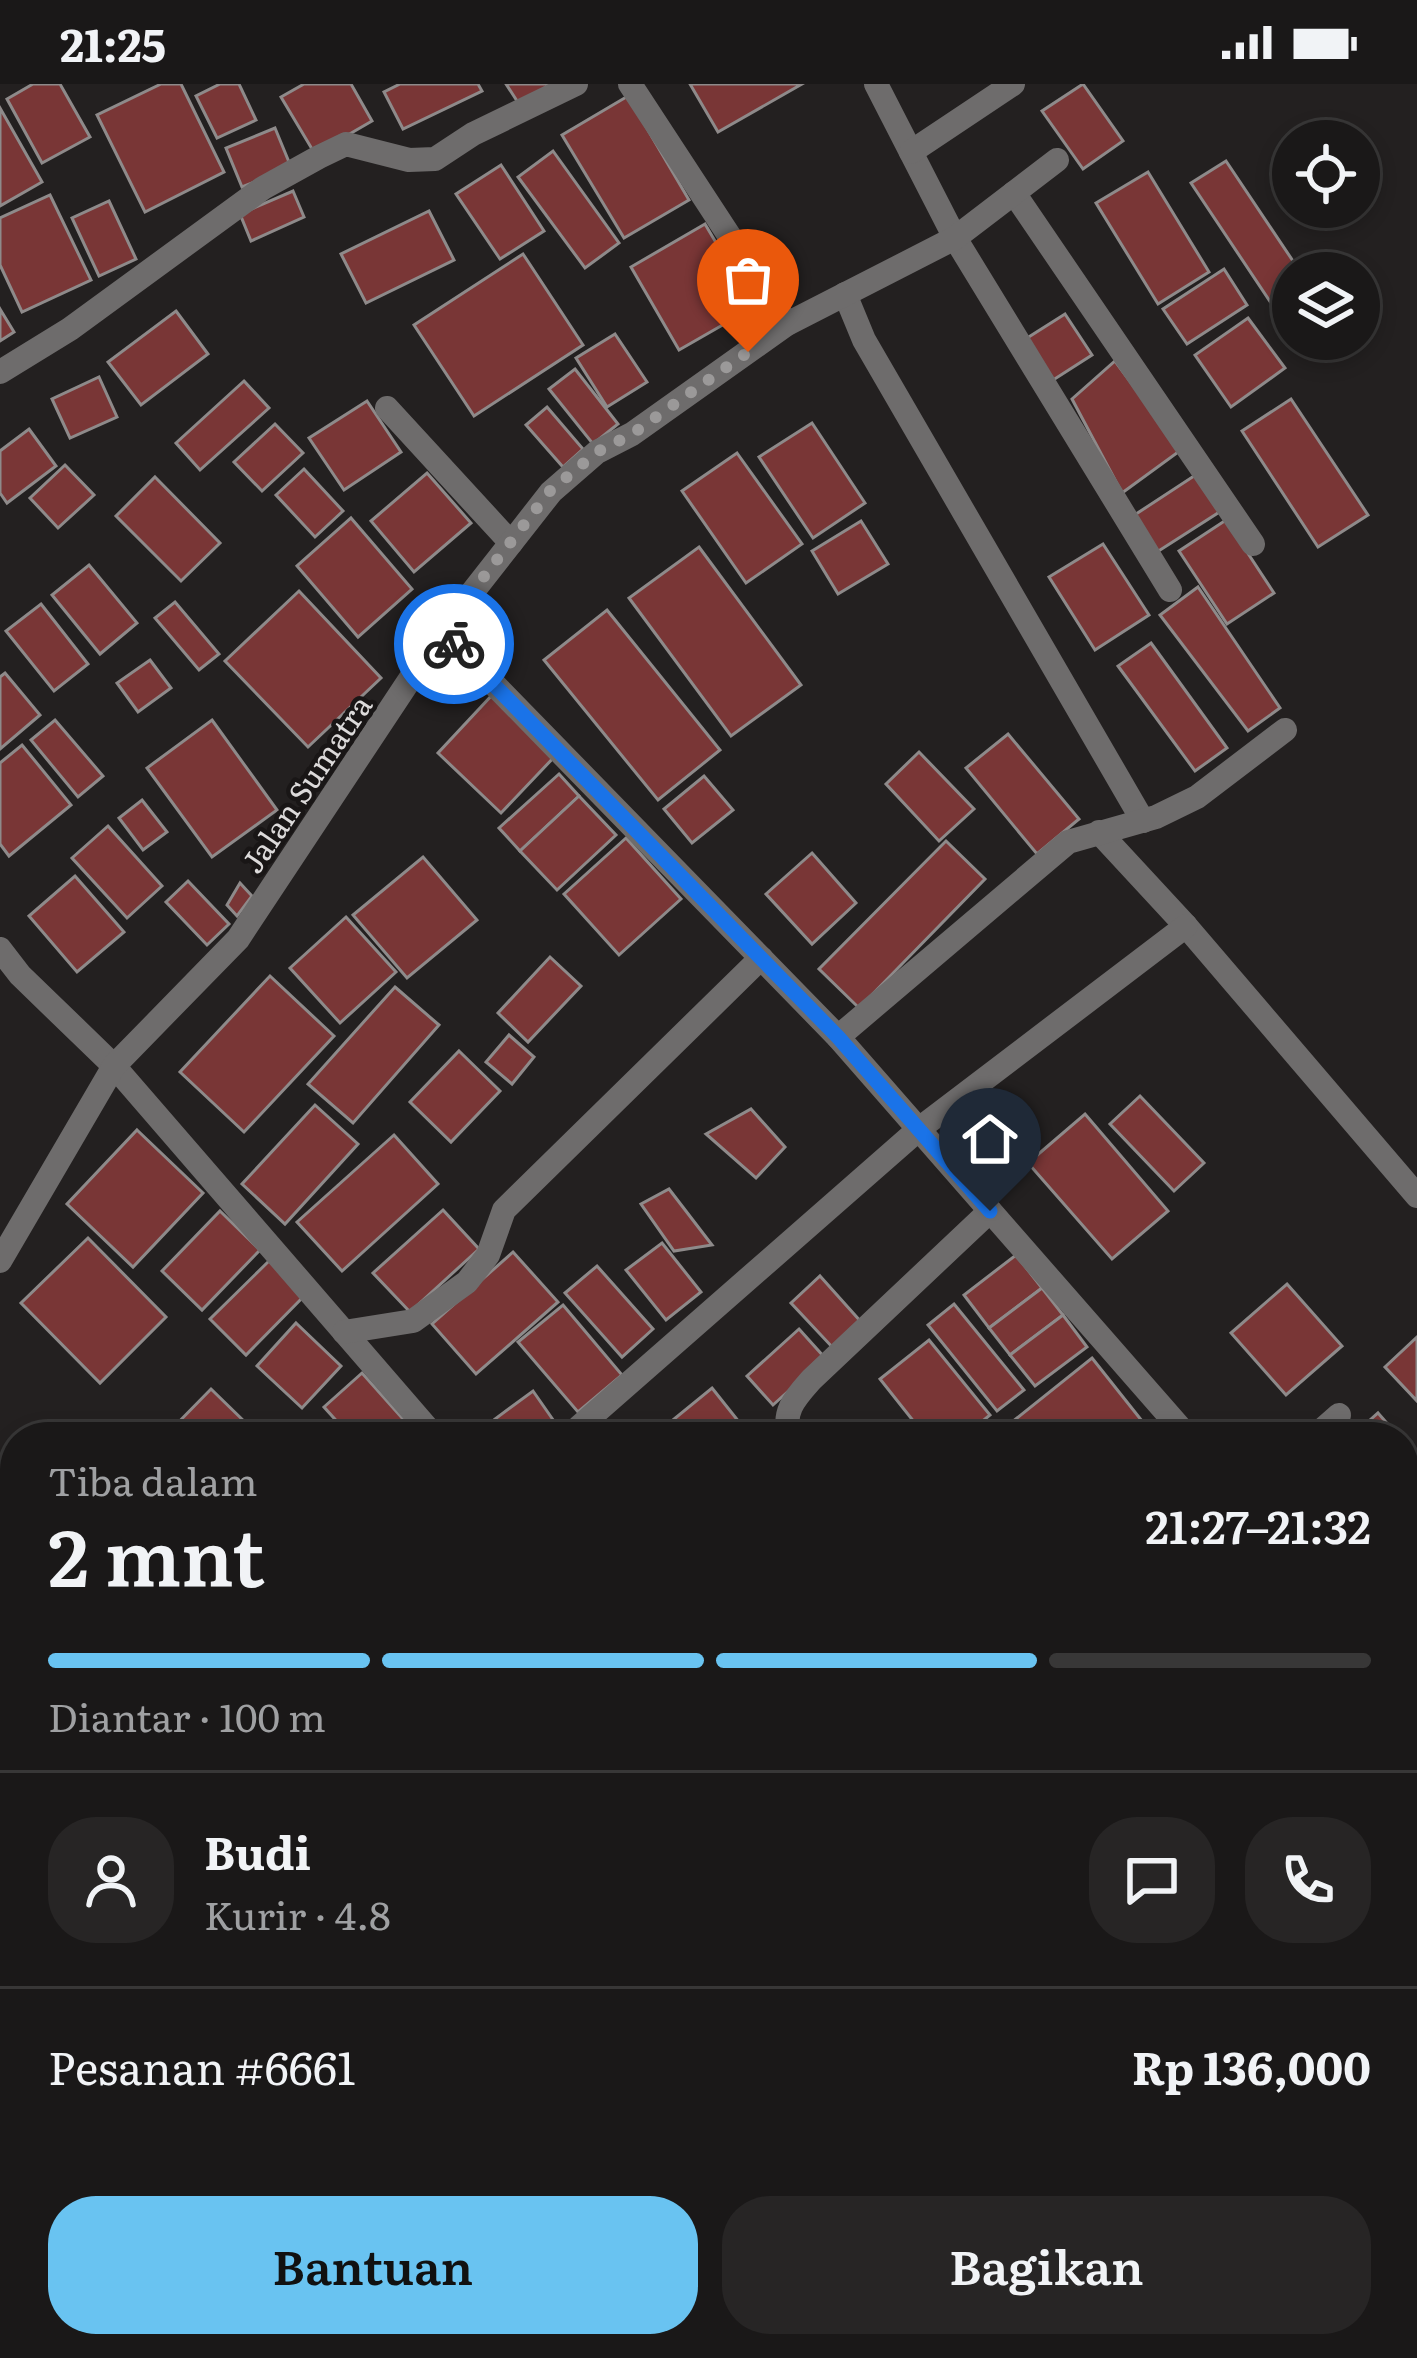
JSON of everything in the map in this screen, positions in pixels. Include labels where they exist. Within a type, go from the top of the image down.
[{"type":"street","points":[[0,372],[70,329],[262,188],[319,157],[346,144],[409,160],[435,159],[473,134],[576,84]]},
{"type":"street","points":[[630,84],[787,324]]},
{"type":"street","points":[[876,84],[956,238],[1170,590]]},
{"type":"street","points":[[911,152],[1013,84]]},
{"type":"street","name":"Jalan Sumatra","points":[[0,1261],[114,1066],[238,939],[442,631],[550,491],[597,452],[632,434],[787,324],[956,238],[1057,160]]},
{"type":"street","points":[[1014,193],[1253,544]]},
{"type":"street","points":[[845,294],[864,340],[1143,821]]},
{"type":"street","points":[[387,408],[511,543]]},
{"type":"street","points":[[442,631],[838,1037],[1175,1422]]},
{"type":"street","points":[[838,1037],[1068,842],[1143,821],[1198,797],[1285,730]]},
{"type":"street","points":[[1100,832],[1417,1196]]},
{"type":"street","points":[[585,1422],[919,1130],[1186,926]]},
{"type":"street","points":[[0,949],[20,975],[114,1066],[422,1422]]},
{"type":"street","points":[[344,1332],[413,1321],[467,1282],[488,1255],[504,1210],[761,958]]},
{"type":"street","points":[[790,1422],[789,1406],[812,1378],[990,1211]]},
{"type":"street","points":[[1332,1422],[1340,1415]]},
{"type":"building","points":[[33,84],[60,84],[90,137],[42,163],[7,99]]},
{"type":"building","points":[[161,84],[181,84],[224,172],[145,212],[97,115]]},
{"type":"building","points":[[220,84],[239,84],[256,120],[217,138],[196,96]]},
{"type":"building","points":[[304,84],[351,84],[372,121],[315,154],[281,97]]},
{"type":"building","points":[[400,84],[478,84],[482,91],[403,129],[384,92]]},
{"type":"building","points":[[506,84],[551,84],[519,104]]},
{"type":"building","points":[[690,84],[802,84],[718,132]]},
{"type":"building","points":[[1083,84],[1123,141],[1083,169],[1042,111]]},
{"type":"building","points":[[628,96],[689,200],[624,238],[562,135]]},
{"type":"building","points":[[0,108],[42,182],[0,206]]},
{"type":"building","points":[[275,128],[291,167],[242,187],[226,148]]},
{"type":"building","points":[[553,151],[619,243],[585,268],[518,177]]},
{"type":"building","points":[[1226,161],[1287,252],[1272,252],[1272,302],[1271,303],[1191,183]]},
{"type":"building","points":[[501,165],[544,231],[500,259],[456,194]]},
{"type":"building","points":[[1148,172],[1209,272],[1158,304],[1096,203]]},
{"type":"building","points":[[293,191],[304,217],[251,241],[240,214]]},
{"type":"building","points":[[50,195],[91,280],[22,312],[0,265],[0,218]]},
{"type":"building","points":[[109,201],[136,259],[99,276],[72,218]]},
{"type":"building","points":[[429,211],[454,260],[366,303],[341,254]]},
{"type":"building","points":[[705,224],[754,307],[679,350],[631,267]]},
{"type":"building","points":[[523,254],[583,345],[474,416],[414,325]]},
{"type":"building","points":[[1224,269],[1247,305],[1187,344],[1163,309]]},
{"type":"building","points":[[0,309],[14,332],[0,341]]},
{"type":"building","points":[[176,311],[208,354],[141,405],[108,362]]},
{"type":"building","points":[[1065,314],[1092,355],[1050,382],[1024,340]]},
{"type":"building","points":[[1248,318],[1272,350],[1272,360],[1279,360],[1285,368],[1231,407],[1195,355]]},
{"type":"building","points":[[615,334],[647,382],[607,407],[576,358]]},
{"type":"building","points":[[1115,361],[1181,450],[1122,493],[1072,399]]},
{"type":"building","points":[[575,369],[618,424],[593,444],[549,389]]},
{"type":"building","points":[[99,377],[117,417],[70,438],[52,399]]},
{"type":"building","points":[[244,381],[269,408],[200,470],[176,443]]},
{"type":"building","points":[[1291,399],[1368,515],[1318,547],[1242,431]]},
{"type":"building","points":[[367,401],[401,452],[344,490],[309,438]]},
{"type":"building","points":[[547,407],[583,449],[563,467],[526,425]]},
{"type":"building","points":[[812,423],[865,503],[813,538],[759,457]]},
{"type":"building","points":[[275,424],[303,453],[262,491],[234,462]]},
{"type":"building","points":[[29,429],[56,466],[7,503],[0,493],[0,451]]},
{"type":"building","points":[[737,453],[802,544],[746,583],[682,491]]},
{"type":"building","points":[[65,465],[94,495],[58,528],[30,498]]},
{"type":"building","points":[[304,469],[343,511],[315,537],[276,495]]},
{"type":"building","points":[[427,473],[471,523],[414,572],[371,521]]},
{"type":"building","points":[[1197,474],[1221,511],[1157,552],[1133,516]]},
{"type":"building","points":[[155,477],[220,543],[181,581],[116,516]]},
{"type":"building","points":[[351,518],[412,589],[358,637],[297,566]]},
{"type":"building","points":[[1226,520],[1274,593],[1227,624],[1179,551]]},
{"type":"building","points":[[861,521],[888,564],[838,594],[812,551]]},
{"type":"building","points":[[1103,544],[1149,615],[1095,650],[1049,577]]},
{"type":"building","points":[[699,547],[801,685],[731,736],[629,598]]},
{"type":"building","points":[[89,565],[137,623],[100,654],[52,595]]},
{"type":"building","points":[[1198,587],[1280,708],[1248,731],[1160,615]]},
{"type":"building","points":[[299,591],[381,678],[308,747],[225,661]]},
{"type":"building","points":[[175,602],[219,654],[199,670],[155,618]]},
{"type":"building","points":[[41,604],[88,664],[54,691],[6,631]]},
{"type":"building","points":[[607,610],[720,750],[658,800],[544,660]]},
{"type":"building","points":[[1151,643],[1227,748],[1195,771],[1118,666]]},
{"type":"building","points":[[150,660],[171,688],[138,712],[117,683]]},
{"type":"building","points":[[5,673],[40,715],[0,749],[0,677]]},
{"type":"building","points":[[494,693],[557,754],[501,813],[438,753]]},
{"type":"building","points":[[55,720],[103,776],[78,797],[31,740]]},
{"type":"building","points":[[212,720],[277,810],[212,857],[147,768]]},
{"type":"building","points":[[1008,734],[1079,819],[1037,854],[966,768]]},
{"type":"building","points":[[22,745],[71,805],[9,856],[0,844],[0,763]]},
{"type":"building","points":[[919,752],[974,809],[939,841],[886,784]]},
{"type":"building","points":[[559,774],[579,796],[520,851],[499,828]]},
{"type":"building","points":[[704,776],[733,810],[692,843],[664,809]]},
{"type":"building","points":[[579,796],[616,835],[557,890],[520,851]]},
{"type":"building","points":[[142,800],[167,832],[143,850],[119,818]]},
{"type":"building","points":[[108,826],[162,886],[127,918],[72,858]]},
{"type":"building","points":[[626,838],[681,899],[619,955],[564,894]]},
{"type":"building","points":[[946,841],[985,879],[859,1008],[819,969]]},
{"type":"building","points":[[812,853],[856,903],[812,944],[766,894]]},
{"type":"building","points":[[423,857],[477,920],[407,978],[353,915]]},
{"type":"building","points":[[75,876],[124,932],[77,972],[29,916]]},
{"type":"building","points":[[188,881],[229,924],[207,945],[166,902]]},
{"type":"building","points":[[240,883],[252,896],[237,916],[227,905]]},
{"type":"building","points":[[346,917],[396,972],[340,1023],[290,968]]},
{"type":"building","points":[[550,957],[581,986],[528,1042],[498,1013]]},
{"type":"building","points":[[270,976],[334,1036],[244,1132],[180,1072]]},
{"type":"building","points":[[395,987],[439,1025],[353,1123],[308,1084]]},
{"type":"building","points":[[509,1035],[534,1057],[512,1084],[486,1062]]},
{"type":"building","points":[[459,1051],[500,1091],[451,1142],[410,1102]]},
{"type":"building","points":[[1140,1096],[1204,1163],[1174,1191],[1110,1124]]},
{"type":"building","points":[[315,1105],[358,1144],[285,1224],[242,1184]]},
{"type":"building","points":[[751,1109],[785,1147],[756,1178],[706,1134]]},
{"type":"building","points":[[1085,1114],[1168,1211],[1112,1259],[1028,1163]]},
{"type":"building","points":[[137,1130],[203,1193],[133,1267],[67,1204]]},
{"type":"building","points":[[394,1135],[438,1184],[342,1271],[297,1222]]},
{"type":"building","points":[[669,1189],[712,1245],[674,1251],[641,1204]]},
{"type":"building","points":[[443,1210],[479,1249],[410,1312],[373,1273]]},
{"type":"building","points":[[220,1211],[260,1250],[202,1310],[162,1271]]},
{"type":"building","points":[[88,1238],[166,1317],[100,1383],[21,1303]]},
{"type":"building","points":[[662,1243],[701,1292],[666,1320],[626,1270]]},
{"type":"building","points":[[513,1252],[558,1302],[476,1374],[432,1324]]},
{"type":"building","points":[[1016,1255],[1042,1288],[989,1328],[964,1295]]},
{"type":"building","points":[[272,1258],[307,1293],[246,1355],[210,1319]]},
{"type":"building","points":[[597,1266],[653,1329],[622,1357],[565,1293]]},
{"type":"building","points":[[820,1276],[862,1323],[834,1349],[791,1303]]},
{"type":"building","points":[[1287,1284],[1342,1346],[1286,1395],[1231,1333]]},
{"type":"building","points":[[1042,1288],[1063,1315],[1010,1355],[989,1328]]},
{"type":"building","points":[[954,1304],[1024,1390],[997,1411],[928,1325]]},
{"type":"building","points":[[563,1305],[622,1375],[578,1412],[518,1342]]},
{"type":"building","points":[[1063,1315],[1087,1347],[1035,1386],[1010,1355]]},
{"type":"building","points":[[296,1323],[341,1366],[302,1408],[257,1366]]},
{"type":"building","points":[[799,1329],[825,1358],[773,1405],[747,1376]]},
{"type":"building","points":[[1417,1337],[1417,1401],[1385,1367]]},
{"type":"building","points":[[929,1340],[990,1415],[981,1422],[914,1422],[880,1379]]},
{"type":"building","points":[[1092,1358],[1143,1422],[1012,1422]]},
{"type":"building","points":[[362,1373],[406,1422],[338,1422],[324,1407]]},
{"type":"building","points":[[712,1388],[739,1422],[670,1422]]},
{"type":"building","points":[[211,1389],[245,1422],[179,1422]]},
{"type":"building","points":[[533,1391],[555,1422],[497,1422]]},
{"type":"way so far","points":[[454,644],[442,631],[550,491],[597,452],[632,434],[748,352]]},
{"type":"route","points":[[454,644],[838,1037],[990,1211]]}]
